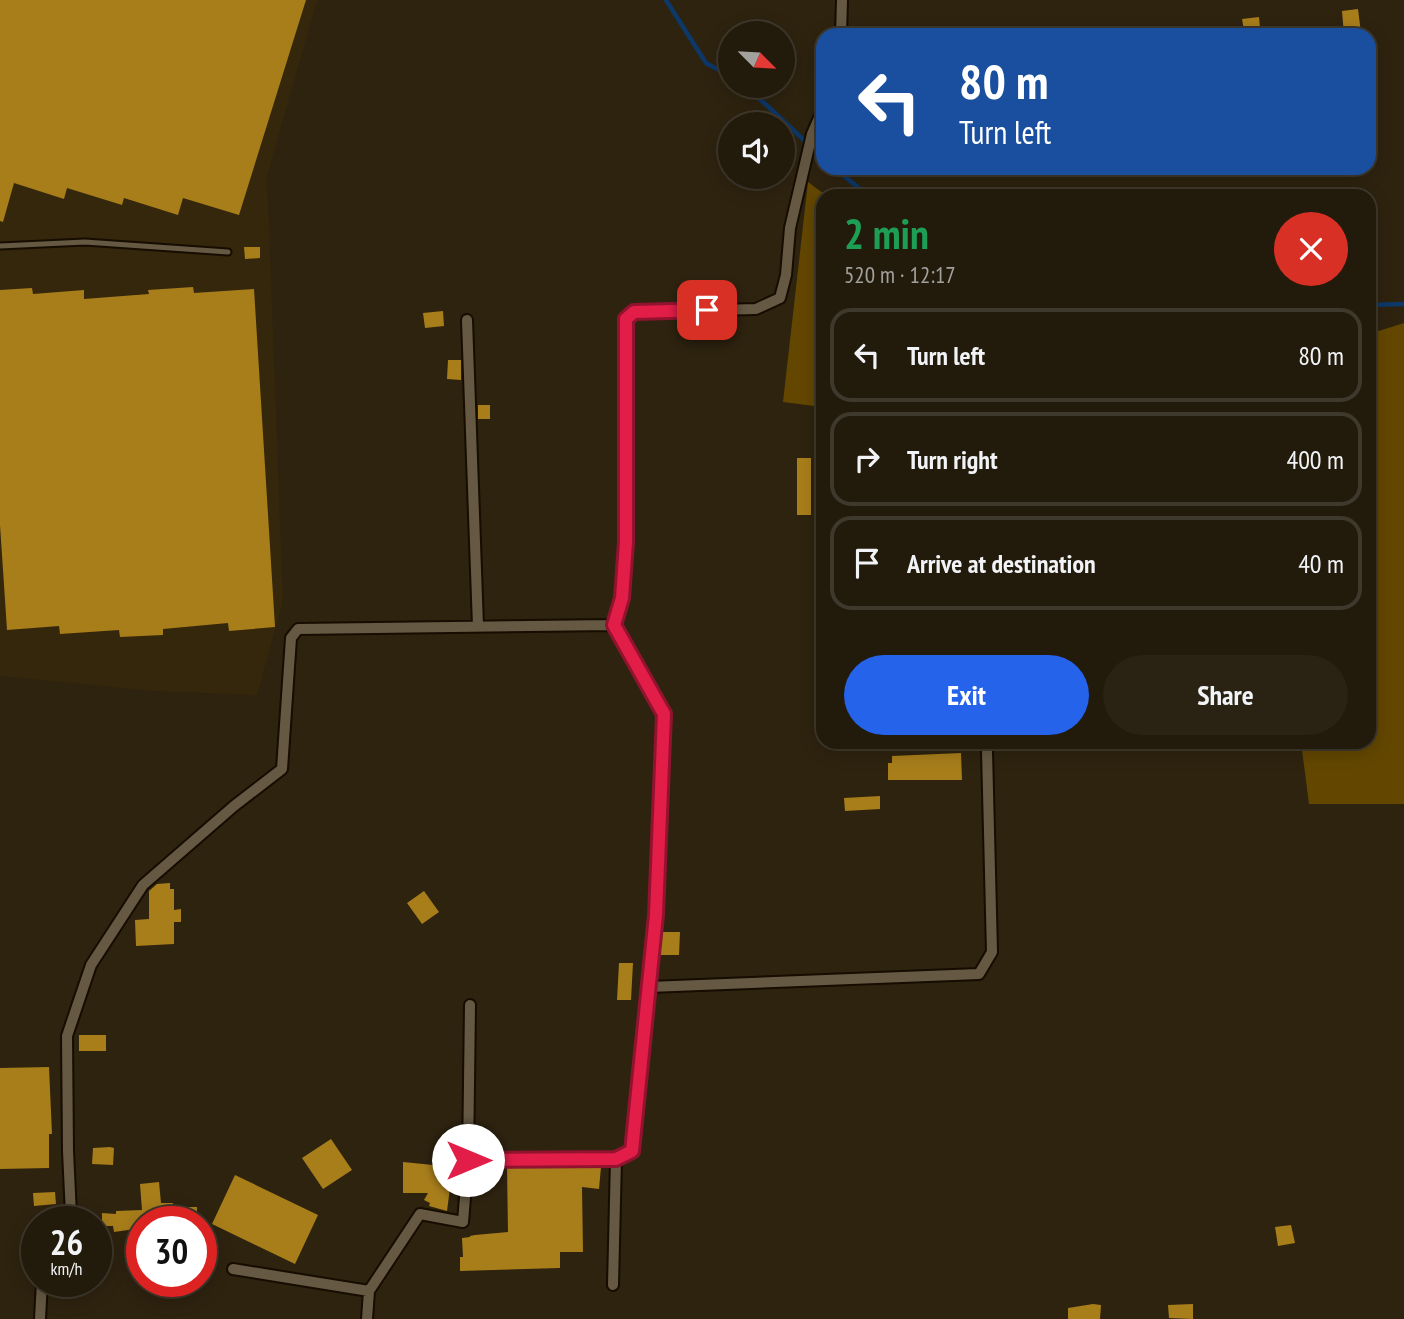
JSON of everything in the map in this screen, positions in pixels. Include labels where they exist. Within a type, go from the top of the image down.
[{"type":"street","points":[[841,28],[842,0]]},
{"type":"street","points":[[468,1160],[616,1159],[632,1151],[656,915],[664,714],[614,625],[622,598],[626,542],[626,319],[634,312],[757,309],[780,298],[786,275],[790,228],[816,125]]},
{"type":"street","points":[[467,320],[478,626]]},
{"type":"street","points":[[71,1206],[67,1036],[91,965],[143,885],[234,806],[282,769],[291,638],[298,629],[614,625]]},
{"type":"street","points":[[649,987],[979,974],[992,952],[987,751]]},
{"type":"street","points":[[367,1319],[369,1291],[420,1214],[463,1222],[468,1160],[470,1004]]},
{"type":"street","points":[[613,1285],[616,1159]]},
{"type":"street","points":[[233,1269],[369,1291]]},
{"type":"street","points":[[40,1319],[41,1297]]},
{"type":"lane","points":[[0,246],[85,242],[228,252]]},
{"type":"shaded area","points":[[0,0],[317,0],[267,176],[283,601],[257,695],[154,691],[0,676]]},
{"type":"shaded area","points":[[808,182],[818,189],[816,406],[783,402]]},
{"type":"shaded area","points":[[1404,323],[1404,804],[1309,804],[1302,749],[1376,749],[1376,332]]},
{"type":"building","points":[[0,0],[306,0],[239,215],[183,198],[178,215],[124,198],[122,205],[67,188],[64,199],[14,183],[3,222],[0,221]]},
{"type":"building","points":[[1358,9],[1360,28],[1343,28],[1342,11]]},
{"type":"building","points":[[1259,17],[1260,28],[1244,28],[1242,19]]},
{"type":"building","points":[[244,247],[260,247],[260,258],[245,259]]},
{"type":"building","points":[[193,287],[194,293],[254,289],[275,627],[229,631],[228,623],[163,629],[163,635],[120,637],[119,630],[60,634],[59,626],[7,630],[0,525],[0,290],[32,288],[33,294],[84,290],[84,299],[149,294],[148,290]]},
{"type":"building","points":[[443,311],[444,326],[425,328],[423,313]]},
{"type":"building","points":[[448,360],[461,360],[461,380],[447,379]]},
{"type":"building","points":[[478,405],[490,405],[490,419],[478,419]]},
{"type":"building","points":[[797,458],[811,458],[811,515],[797,515]]},
{"type":"building","points":[[961,753],[962,780],[888,780],[888,763],[892,763],[892,756]]},
{"type":"building","points":[[880,796],[880,809],[845,811],[844,798]]},
{"type":"building","points":[[170,883],[170,889],[174,889],[174,910],[181,909],[181,922],[174,922],[174,944],[136,946],[135,920],[149,919],[149,891],[157,884]]},
{"type":"building","points":[[424,891],[439,912],[422,924],[407,903]]},
{"type":"building","points":[[662,932],[680,932],[679,955],[660,955]]},
{"type":"building","points":[[619,963],[633,963],[631,1000],[617,1000]]},
{"type":"building","points":[[79,1035],[106,1035],[106,1051],[79,1051]]},
{"type":"building","points":[[49,1067],[52,1134],[49,1134],[49,1168],[0,1169],[0,1068]]},
{"type":"building","points":[[331,1139],[352,1170],[323,1189],[302,1158]]},
{"type":"building","points":[[93,1148],[114,1148],[113,1165],[92,1164]]},
{"type":"building","points":[[403,1162],[433,1167],[449,1166],[447,1211],[429,1206],[430,1203],[424,1200],[428,1193],[403,1193]]},
{"type":"building","points":[[601,1167],[599,1189],[582,1187],[583,1252],[560,1252],[560,1268],[460,1271],[460,1257],[463,1257],[462,1238],[508,1232],[507,1168]]},
{"type":"building","points":[[235,1175],[318,1215],[295,1264],[217,1226],[217,1213]]},
{"type":"building","points":[[159,1182],[161,1203],[173,1203],[173,1206],[142,1206],[140,1184]]},
{"type":"building","points":[[55,1192],[56,1204],[34,1206],[33,1193]]},
{"type":"building","points":[[116,1211],[126,1211],[126,1230],[114,1232],[112,1214],[116,1214]]},
{"type":"building","points":[[1291,1225],[1295,1243],[1278,1246],[1275,1227]]},
{"type":"building","points":[[1193,1304],[1193,1319],[1169,1318],[1168,1305]]},
{"type":"building","points":[[1101,1305],[1100,1319],[1068,1319],[1068,1308]]},
{"type":"waterway","points":[[666,0],[706,63],[718,70]]},
{"type":"waterway","points":[[759,98],[816,151]]},
{"type":"waterway","points":[[843,175],[860,189]]},
{"type":"waterway","points":[[1376,305],[1404,304]]},
{"type":"route","points":[[468,1160],[616,1159],[632,1151],[656,915],[664,714],[614,625],[622,598],[626,542],[626,319],[634,312],[707,310]]}]
